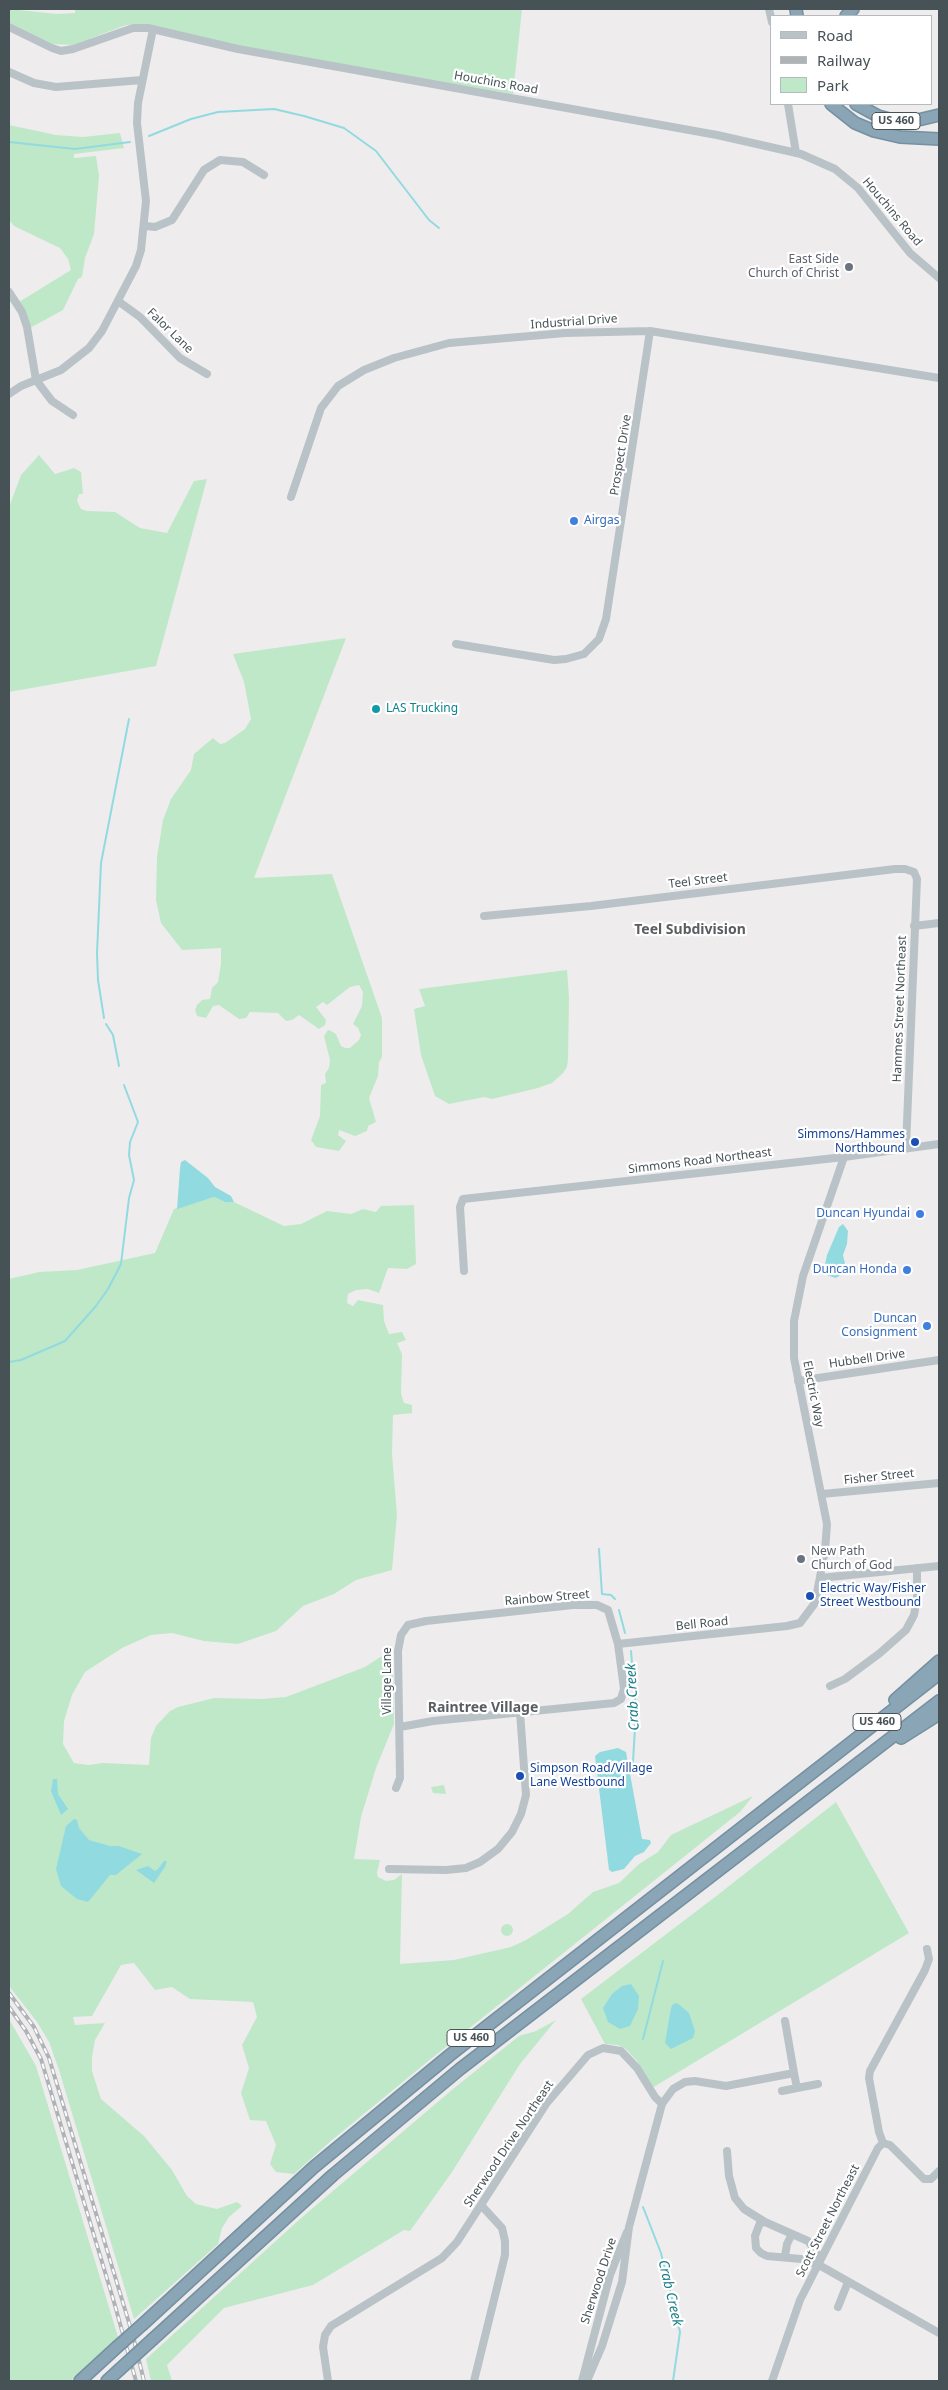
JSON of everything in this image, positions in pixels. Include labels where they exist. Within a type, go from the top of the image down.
[{"type":"highway","points":[[832,105],[855,123],[874,131],[900,137],[939,139]]},
{"type":"highway","name":"US 460","points":[[858,105],[878,116],[893,120],[918,120],[939,115]]},
{"type":"highway","points":[[815,1770],[939,1661]]},
{"type":"highway","name":"US 460","points":[[80,2381],[314,2167],[450,2055],[939,1674]]},
{"type":"highway","name":"US 460","points":[[107,2381],[333,2175],[460,2069],[939,1701]]},
{"type":"highway","points":[[822,1790],[939,1714]]},
{"type":"street","name":"Houchins Road","points":[[9,27],[49,47],[61,50],[73,49],[133,28],[153,29],[238,50],[717,135],[796,153],[835,169],[858,188],[910,253],[939,278]]},
{"type":"street","points":[[9,394],[61,370],[89,348],[102,331],[136,266],[144,226],[145,177],[137,123],[142,80],[153,29]]},
{"type":"street","points":[[9,72],[34,83],[56,87],[142,80]]},
{"type":"street","points":[[788,105],[796,153]]},
{"type":"street","points":[[144,226],[155,227],[172,220],[204,170],[220,160],[243,162],[264,175]]},
{"type":"street","points":[[9,292],[22,312],[27,327],[36,380],[52,401],[73,415]]},
{"type":"street","name":"Falor Lane","points":[[118,300],[140,318],[180,358],[207,374]]},
{"type":"street","name":"Industrial Drive","points":[[291,497],[321,408],[338,386],[364,370],[394,358],[449,343],[565,333],[650,331],[939,378]]},
{"type":"street","name":"Prospect Drive","points":[[456,644],[566,659],[584,654],[598,639],[606,619],[650,331]]},
{"type":"street","name":"Teel Street","points":[[484,916],[591,906],[886,870],[905,869],[914,872]]},
{"type":"street","name":"Hammes Street Northeast","points":[[906,1147],[917,879],[914,872]]},
{"type":"street","points":[[914,926],[939,924]]},
{"type":"street","name":"Simmons Road Northeast","points":[[464,1271],[460,1207],[463,1198],[844,1157],[906,1147],[939,1144]]},
{"type":"street","name":"Electric Way","points":[[787,1626],[800,1623],[807,1616],[815,1602],[827,1534],[822,1494],[798,1380],[793,1340],[798,1296],[844,1157]]},
{"type":"street","name":"Hubbell Drive","points":[[798,1380],[939,1360]]},
{"type":"street","name":"Fisher Street","points":[[822,1494],[939,1482]]},
{"type":"street","points":[[820,1578],[939,1566]]},
{"type":"street","points":[[830,1686],[845,1679],[859,1669],[906,1630],[914,1615],[918,1599],[917,1568]]},
{"type":"street","name":"Rainbow Street","points":[[426,1621],[597,1604],[608,1610],[618,1644],[624,1689],[621,1699]]},
{"type":"street","name":"Village Lane","points":[[396,1788],[400,1778],[398,1651],[401,1635],[408,1625],[426,1621]]},
{"type":"street","name":"Bell Road","points":[[618,1644],[787,1626]]},
{"type":"street","name":"Village Lane","points":[[400,1727],[433,1721],[614,1702],[621,1699]]},
{"type":"street","points":[[389,1869],[446,1870],[466,1868],[480,1862],[498,1849],[512,1832],[521,1814],[526,1795],[520,1712]]},
{"type":"street","points":[[927,1949],[929,1959],[925,1970],[870,2071],[869,2078],[879,2132],[883,2143],[890,2145],[924,2179],[931,2179],[939,2171]]},
{"type":"street","points":[[785,2021],[797,2088]]},
{"type":"street","name":"Sherwood Drive Northeast","points":[[328,2381],[323,2347],[325,2335],[331,2326],[442,2258],[458,2242],[546,2104],[575,2068],[594,2051],[609,2047],[621,2051],[637,2068],[655,2097],[662,2104]]},
{"type":"street","points":[[629,2228],[662,2104],[673,2089],[685,2082],[695,2081],[726,2086],[794,2074]]},
{"type":"street","points":[[782,2091],[818,2084]]},
{"type":"street","name":"Scott Street Northeast","points":[[772,2381],[800,2300],[878,2148],[883,2143]]},
{"type":"street","points":[[727,2151],[729,2176],[735,2198],[744,2209],[765,2222],[800,2236],[813,2247],[818,2255],[819,2265]]},
{"type":"street","points":[[474,2381],[505,2255],[505,2241],[502,2228],[481,2205]]},
{"type":"street","points":[[765,2222],[757,2228],[754,2243],[756,2248],[767,2256],[785,2256],[819,2265],[939,2333]]},
{"type":"street","name":"Sherwood Drive","points":[[582,2381],[610,2275],[617,2253],[629,2228]]},
{"type":"street","name":"Sherwood Drive","points":[[587,2381],[602,2346],[622,2282],[629,2228]]},
{"type":"street","points":[[785,2256],[787,2244],[792,2234]]},
{"type":"street","points":[[805,2261],[808,2251],[813,2247]]},
{"type":"street","points":[[838,2307],[848,2282]]},
{"type":"green space","points":[[9,9],[57,14],[75,13],[75,9],[522,9],[513,94],[243,48],[139,24],[126,25],[73,45],[53,44],[9,23]]},
{"type":"green space","points":[[9,125],[56,135],[83,137],[120,133],[124,148],[74,154],[74,158],[96,156],[99,176],[94,234],[85,258],[82,277],[78,279],[63,310],[30,328],[19,302],[71,270],[68,259],[60,248],[14,226],[9,220]]},
{"type":"green space","points":[[39,455],[55,474],[74,468],[81,472],[83,494],[79,494],[77,501],[81,509],[115,512],[140,528],[167,533],[194,481],[207,479],[156,666],[9,692],[9,507],[21,475]]},
{"type":"green space","points":[[346,638],[254,878],[332,874],[382,1018],[382,1057],[379,1062],[378,1076],[369,1098],[376,1122],[368,1126],[367,1131],[355,1136],[339,1130],[338,1135],[346,1141],[339,1151],[316,1147],[311,1140],[320,1116],[321,1085],[326,1083],[325,1074],[329,1068],[330,1060],[324,1036],[328,1030],[331,1031],[336,1034],[341,1046],[345,1048],[350,1048],[359,1040],[361,1035],[358,1028],[353,1024],[362,1006],[363,992],[359,985],[350,987],[327,1005],[323,1002],[316,1007],[326,1020],[325,1025],[319,1029],[299,1015],[292,1020],[286,1021],[278,1013],[250,1012],[246,1018],[239,1019],[219,1005],[213,1006],[206,1018],[197,1016],[195,1010],[197,1005],[202,1000],[210,999],[212,988],[218,982],[221,948],[182,950],[161,923],[156,900],[157,857],[163,820],[171,799],[191,770],[194,754],[213,738],[220,744],[225,743],[245,729],[251,719],[244,682],[233,654]]},
{"type":"green space","points":[[567,970],[569,997],[568,1059],[567,1067],[563,1073],[552,1083],[492,1099],[484,1097],[449,1104],[435,1096],[421,1055],[414,1009],[425,1006],[419,989]]},
{"type":"green space","points":[[214,1197],[225,1202],[234,1202],[284,1226],[301,1224],[327,1211],[351,1214],[363,1209],[376,1212],[381,1206],[414,1205],[416,1264],[407,1269],[388,1268],[379,1293],[368,1289],[356,1290],[348,1294],[347,1303],[353,1306],[358,1300],[383,1305],[384,1321],[389,1334],[402,1332],[406,1340],[397,1343],[402,1354],[401,1394],[404,1403],[412,1405],[412,1413],[393,1415],[392,1454],[397,1515],[392,1570],[356,1580],[334,1594],[303,1606],[276,1631],[238,1644],[204,1641],[172,1633],[151,1635],[122,1648],[85,1672],[72,1695],[64,1721],[63,1744],[74,1763],[88,1765],[103,1763],[149,1765],[151,1738],[156,1726],[170,1711],[178,1707],[214,1698],[261,1699],[286,1697],[365,1667],[385,1654],[391,1658],[393,1668],[394,1724],[376,1768],[361,1817],[354,1859],[380,1860],[378,1877],[386,1881],[394,1880],[402,1874],[400,1964],[454,1960],[511,1947],[526,1940],[568,1914],[593,1892],[619,1883],[639,1864],[658,1852],[671,1835],[753,1796],[740,1812],[432,2058],[332,2140],[294,2174],[276,2172],[270,2164],[276,2145],[266,2121],[250,2120],[241,2093],[249,2068],[242,2045],[257,2017],[253,2002],[190,1999],[172,1987],[155,1990],[134,1963],[121,1965],[92,2016],[73,2017],[75,2025],[105,2023],[95,2040],[92,2057],[92,2071],[101,2099],[144,2136],[172,2170],[187,2196],[196,2204],[217,2209],[237,2202],[242,2206],[229,2217],[222,2228],[218,2244],[134,2319],[49,2042],[37,2022],[9,1986],[9,1279],[39,1272],[77,1270],[155,1253],[174,1209]]},
{"type":"green space","points":[[444,1785],[446,1794],[433,1793],[431,1787]]},
{"type":"green space","points":[[836,1802],[909,1933],[652,2088],[637,2061],[626,2049],[618,2045],[605,2044],[581,1999]]},
{"type":"green space","points":[[507,1924],[513,1930],[507,1936],[501,1930]]},
{"type":"green space","points":[[9,2019],[36,2066],[118,2337],[70,2381],[9,2381]]},
{"type":"green space","points":[[556,2020],[520,2064],[452,2172],[410,2231],[404,2230],[313,2285],[224,2308],[167,2365],[172,2381],[151,2381],[146,2359],[300,2219],[453,2089],[519,2036],[536,2031]]},
{"type":"water","points":[[185,1160],[208,1178],[215,1187],[231,1196],[234,1202],[225,1202],[214,1197],[177,1209],[180,1168],[181,1162]]},
{"type":"water","points":[[843,1224],[848,1231],[847,1244],[843,1255],[846,1268],[836,1278],[826,1275],[824,1269],[827,1255],[839,1227]]},
{"type":"water","points":[[618,1748],[626,1752],[642,1839],[650,1840],[651,1843],[644,1852],[635,1856],[624,1869],[612,1872],[609,1870],[595,1756],[600,1752]]},
{"type":"water","points":[[53,1779],[57,1779],[58,1794],[68,1809],[61,1815],[51,1791]]},
{"type":"water","points":[[74,1819],[77,1820],[79,1828],[89,1840],[110,1846],[119,1846],[142,1854],[116,1875],[110,1875],[88,1902],[77,1899],[61,1886],[56,1869],[66,1826]]},
{"type":"water","points":[[164,1861],[167,1861],[165,1867],[154,1883],[136,1870],[148,1866],[155,1871]]},
{"type":"water","points":[[631,1984],[639,1996],[638,2009],[630,2026],[620,2029],[608,2022],[603,2008],[612,1994],[622,1986]]},
{"type":"water","points":[[677,2003],[689,2013],[695,2031],[693,2038],[671,2049],[665,2043],[671,2008],[673,2004]]},
{"type":"waterway","points":[[149,136],[191,119],[218,112],[274,109],[344,128],[376,151],[429,220],[439,228]]},
{"type":"waterway","points":[[9,142],[75,149],[130,142]]},
{"type":"waterway","points":[[104,1018],[98,980],[97,953],[101,863],[129,719]]},
{"type":"waterway","points":[[106,1024],[113,1035],[119,1066]]},
{"type":"waterway","points":[[9,1362],[21,1360],[65,1341],[96,1306],[108,1289],[121,1264],[129,1198],[134,1180],[129,1155],[130,1142],[138,1122],[124,1085]]},
{"type":"waterway","name":"Crab Creek","points":[[599,1549],[602,1594],[611,1595],[615,1599]]},
{"type":"waterway","name":"Crab Creek","points":[[619,1610],[625,1633]]},
{"type":"waterway","name":"Crab Creek","points":[[627,1762],[633,1762],[636,1710],[631,1651]]},
{"type":"waterway","name":"Crab Creek","points":[[643,2039],[663,1961]]},
{"type":"waterway","name":"Crab Creek","points":[[643,2207],[661,2253],[680,2332],[673,2381]]},
{"type":"railway","points":[[9,1993],[34,2027],[49,2058],[133,2336],[144,2381]]},
{"type":"railway","points":[[9,2007],[26,2031],[41,2059],[136,2381]]},
{"type":"place","name":"East Side Church of Christ","points":[[849,267]]},
{"type":"place","name":"Airgas","points":[[574,521]]},
{"type":"place","name":"LAS Trucking","points":[[376,709]]},
{"type":"place","name":"Simmons/Hammes Northbound","points":[[915,1142]]},
{"type":"place","name":"Duncan Hyundai","points":[[920,1214]]},
{"type":"place","name":"Duncan Honda","points":[[907,1270]]},
{"type":"place","name":"Duncan Consignment","points":[[927,1326]]},
{"type":"place","name":"New Path Church of God","points":[[801,1559]]},
{"type":"place","name":"Electric Way/Fisher Street Westbound","points":[[810,1596]]},
{"type":"place","name":"Simpson Road/Village Lane Westbound","points":[[520,1776]]},
{"type":"district","name":"Teel Subdivision","points":[[690,930]]},
{"type":"district","name":"Raintree Village","points":[[483,1708]]}]
